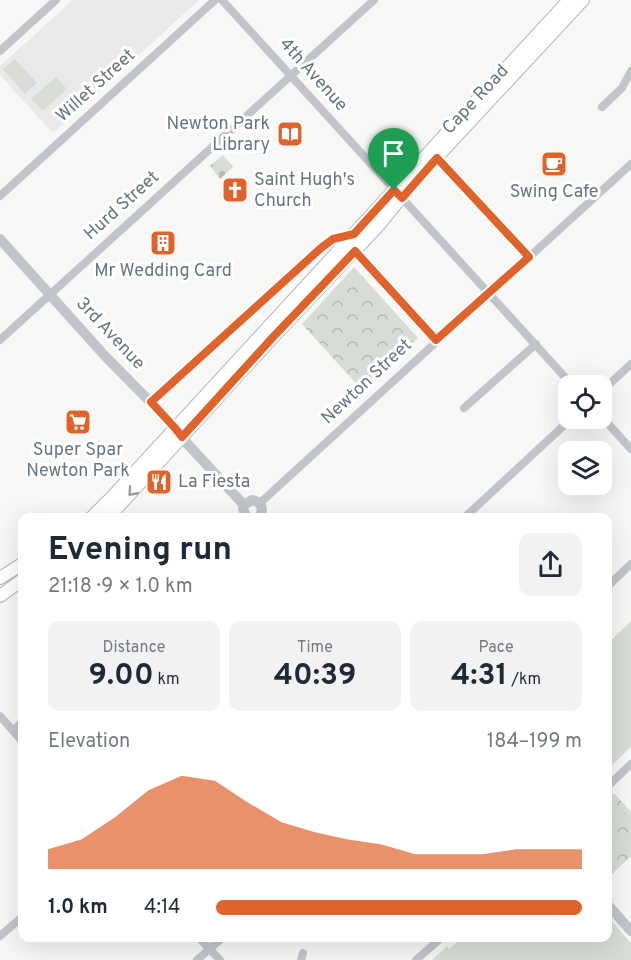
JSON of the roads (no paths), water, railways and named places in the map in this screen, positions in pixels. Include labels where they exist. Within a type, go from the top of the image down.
[{"type":"main road","name":"Cape Road","points":[[96,513],[274,336],[355,251],[398,194],[568,0]]},
{"type":"main road","name":"Cape Road","points":[[112,513],[178,432],[354,234],[437,158],[583,0]]},
{"type":"main road","points":[[0,578],[18,567]]},
{"type":"main road","points":[[0,596],[18,583]]},
{"type":"street","points":[[0,51],[56,0]]},
{"type":"street","name":"Willet Street","points":[[0,196],[215,0]]},
{"type":"street","name":"4th Avenue","points":[[222,0],[563,375]]},
{"type":"street","name":"Hurd Street","points":[[0,340],[374,0]]},
{"type":"street","points":[[602,107],[622,88],[631,71]]},
{"type":"street","points":[[437,158],[529,257]]},
{"type":"street","name":"Newton Street","points":[[260,503],[631,164]]},
{"type":"street","points":[[151,402],[332,239],[354,234]]},
{"type":"street","name":"3rd Avenue","points":[[0,239],[244,505]]},
{"type":"street","points":[[355,251],[436,340]]},
{"type":"street","points":[[464,408],[536,344]]},
{"type":"street","points":[[612,382],[631,364]]},
{"type":"street","points":[[612,428],[631,449]]},
{"type":"street","points":[[469,513],[560,429]]},
{"type":"street","points":[[243,513],[244,505],[252,500],[260,503],[261,513]]},
{"type":"street","points":[[612,582],[631,564]]},
{"type":"street","points":[[0,716],[18,737]]},
{"type":"street","points":[[13,731],[18,727]]},
{"type":"street","points":[[612,782],[631,764]]},
{"type":"street","points":[[612,910],[631,931]]},
{"type":"street","points":[[0,936],[18,920]]},
{"type":"street","points":[[203,942],[220,960]]},
{"type":"street","points":[[197,960],[218,942]]},
{"type":"street","points":[[416,960],[436,942]]},
{"type":"place","name":"Newton Park Library","points":[[290,134]]},
{"type":"place","name":"Swing Cafe","points":[[554,164]]},
{"type":"place","name":"Saint Hugh's Church","points":[[235,190]]},
{"type":"place","name":"Mr Wedding Card","points":[[163,243]]},
{"type":"place","name":"Super Spar Newton Park","points":[[78,422]]},
{"type":"place","name":"La Fiesta","points":[[159,482]]}]
